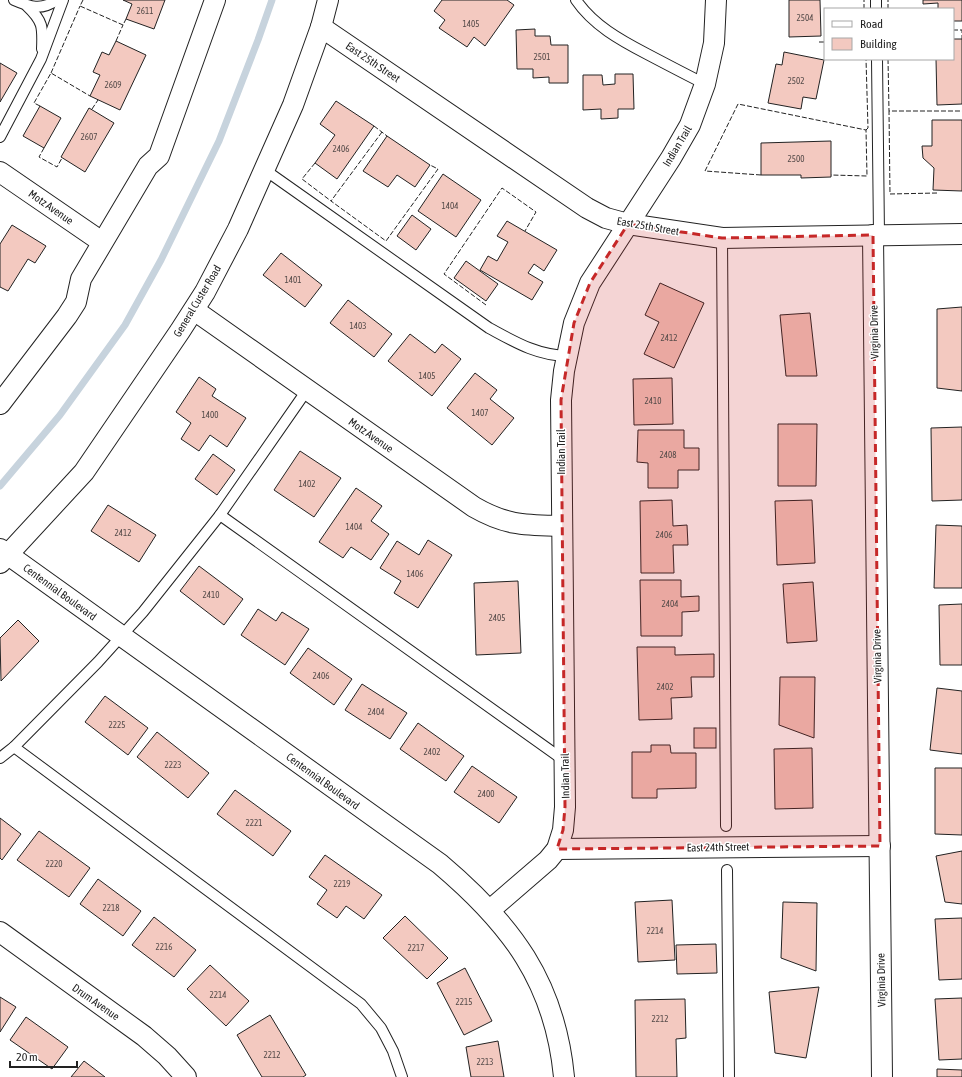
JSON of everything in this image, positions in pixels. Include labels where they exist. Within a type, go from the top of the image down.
[{"type":"street","points":[[0,404],[76,302],[81,279],[102,242],[148,166],[159,156],[215,0]]},
{"type":"street","name":"General Custer Road","points":[[3,556],[84,472],[205,292],[238,229],[293,105],[321,27],[328,0]]},
{"type":"street","name":"Indian Trail","points":[[490,910],[548,860],[557,849],[563,830],[565,807],[561,400],[564,371],[574,323],[590,283],[671,158],[690,125],[705,84],[714,43],[716,0]]},
{"type":"street","name":"East 25th Street","points":[[321,27],[587,208],[606,218],[628,224],[722,238],[962,234]]},
{"type":"street","name":"Motz Avenue","points":[[0,172],[102,242]]},
{"type":"street","name":"Virginia Drive","points":[[876,235],[882,1077]]},
{"type":"street","name":"Motz Avenue","points":[[194,310],[474,507],[489,516],[505,522],[524,525],[562,526]]},
{"type":"street","name":"Centennial Boulevard","points":[[3,556],[122,636],[440,864],[474,894],[505,928],[529,962],[538,980],[552,1016],[558,1037],[564,1077]]},
{"type":"street","name":"East 24th Street","points":[[557,849],[880,846]]},
{"type":"street","name":"Drum Avenue","points":[[0,932],[144,1036],[167,1056],[186,1077]]},
{"type":"lane","points":[[14,0],[32,7],[48,5],[57,0]]},
{"type":"lane","points":[[0,137],[42,59],[63,0]]},
{"type":"lane","points":[[576,0],[602,28],[624,42],[705,84]]},
{"type":"lane","points":[[27,6],[36,15],[42,27],[42,59]]},
{"type":"lane","points":[[876,235],[877,60]]},
{"type":"lane","points":[[265,170],[489,328],[514,342],[540,353],[553,356],[567,356]]},
{"type":"lane","points":[[722,238],[726,826]]},
{"type":"lane","points":[[0,758],[14,747],[98,662],[143,612],[220,515],[307,390]]},
{"type":"lane","points":[[220,515],[564,761]]},
{"type":"lane","points":[[14,747],[360,1004],[381,1028],[393,1051],[402,1077]]},
{"type":"lane","points":[[727,870],[729,1077]]},
{"type":"highlighted area","points":[[628,224],[722,238],[873,235],[880,846],[557,849],[563,830],[565,807],[561,400],[574,323],[590,283]]},
{"type":"building","points":[[123,0],[165,0],[154,29],[126,19],[132,4]]},
{"type":"building","points":[[442,0],[507,0],[514,5],[485,46],[474,37],[467,47],[439,28],[445,20],[434,11]]},
{"type":"building","points":[[789,0],[820,0],[821,36],[789,37]]},
{"type":"building","points":[[923,0],[962,0],[962,21],[954,21],[954,8],[938,8],[938,3],[923,4]]},
{"type":"building","points":[[535,29],[535,36],[550,36],[551,45],[568,45],[568,83],[549,83],[549,77],[533,78],[533,69],[517,69],[516,30]]},
{"type":"building","points":[[954,39],[962,39],[962,104],[937,105],[936,60],[954,60]]},
{"type":"building","points":[[116,41],[146,55],[120,110],[90,96],[100,75],[93,72],[102,52],[109,55]]},
{"type":"building","points":[[784,52],[824,60],[816,99],[803,97],[801,109],[768,103],[776,64],[782,65]]},
{"type":"building","points":[[0,63],[17,73],[0,102]]},
{"type":"building","points":[[615,74],[633,74],[634,109],[618,109],[618,118],[601,119],[601,109],[583,110],[583,75],[602,75],[603,85],[615,84]]},
{"type":"building","points":[[336,101],[374,126],[337,179],[315,163],[335,135],[320,124]]},
{"type":"building","points":[[40,106],[61,118],[44,148],[23,136]]},
{"type":"building","points":[[89,108],[114,123],[85,172],[61,157]]},
{"type":"building","points":[[932,120],[962,120],[962,191],[933,190],[934,168],[923,158],[922,146],[932,146]]},
{"type":"building","points":[[387,136],[430,165],[415,187],[397,175],[388,187],[363,171]]},
{"type":"building","points":[[831,141],[831,177],[801,178],[801,175],[761,175],[761,143]]},
{"type":"building","points":[[443,174],[481,200],[456,237],[418,211]]},
{"type":"building","points":[[412,215],[431,229],[416,250],[397,236]]},
{"type":"building","points":[[507,221],[557,250],[544,271],[534,264],[528,273],[543,282],[532,300],[480,270],[488,256],[497,261],[508,242],[497,236]]},
{"type":"building","points":[[12,225],[46,246],[35,263],[28,259],[8,291],[0,287],[0,244]]},
{"type":"building","points":[[281,253],[322,285],[305,307],[263,275]]},
{"type":"building","points":[[466,261],[498,284],[486,301],[454,278]]},
{"type":"building","points":[[660,283],[704,303],[674,368],[644,354],[659,322],[645,315]]},
{"type":"building","points":[[348,300],[392,334],[374,357],[330,323]]},
{"type":"building","points":[[962,307],[962,391],[937,388],[937,309]]},
{"type":"building","points":[[810,313],[817,376],[786,376],[780,315]]},
{"type":"building","points":[[410,334],[435,353],[442,344],[461,359],[432,396],[388,361]]},
{"type":"building","points":[[475,373],[497,390],[490,399],[514,418],[492,445],[447,408]]},
{"type":"building","points":[[199,377],[216,389],[212,396],[246,418],[227,447],[210,435],[199,451],[181,439],[191,423],[176,412]]},
{"type":"building","points":[[672,378],[673,424],[634,425],[633,379]]},
{"type":"building","points":[[778,424],[817,424],[816,486],[778,486]]},
{"type":"building","points":[[962,427],[962,500],[932,501],[931,428]]},
{"type":"building","points":[[638,430],[684,430],[684,448],[699,448],[699,470],[678,470],[678,488],[648,488],[648,463],[637,462]]},
{"type":"building","points":[[300,451],[341,478],[314,517],[274,490]]},
{"type":"building","points":[[213,454],[235,470],[217,495],[195,479]]},
{"type":"building","points":[[356,488],[382,506],[371,521],[389,534],[371,560],[351,547],[343,558],[319,542]]},
{"type":"building","points":[[672,500],[673,526],[687,525],[688,545],[673,545],[674,573],[641,573],[640,501]]},
{"type":"building","points":[[812,500],[815,563],[777,565],[775,501]]},
{"type":"building","points":[[108,505],[156,535],[139,562],[91,531]]},
{"type":"building","points":[[936,525],[962,526],[962,588],[934,588]]},
{"type":"building","points":[[428,540],[452,555],[418,608],[394,593],[401,581],[380,568],[397,541],[419,555]]},
{"type":"building","points":[[199,566],[243,599],[224,625],[180,591]]},
{"type":"building","points":[[640,580],[681,580],[681,597],[699,596],[699,611],[682,612],[682,636],[641,636]]},
{"type":"building","points":[[518,581],[521,653],[476,655],[474,583]]},
{"type":"building","points":[[813,582],[817,641],[787,643],[783,584]]},
{"type":"building","points":[[962,604],[962,665],[940,665],[939,605]]},
{"type":"building","points":[[258,609],[276,621],[282,612],[309,629],[285,665],[241,635]]},
{"type":"building","points":[[18,620],[39,641],[1,681],[0,638]]},
{"type":"building","points":[[637,647],[675,647],[675,655],[714,654],[714,677],[691,677],[692,697],[671,698],[672,719],[639,720]]},
{"type":"building","points":[[308,648],[352,679],[334,705],[290,673]]},
{"type":"building","points":[[780,677],[815,677],[814,738],[779,725]]},
{"type":"building","points":[[362,684],[407,713],[390,739],[345,710]]},
{"type":"building","points":[[937,688],[962,691],[962,754],[930,750]]},
{"type":"building","points":[[105,696],[148,728],[128,755],[85,722]]},
{"type":"building","points":[[418,723],[464,756],[446,781],[400,749]]},
{"type":"building","points":[[694,728],[716,728],[716,748],[694,748]]},
{"type":"building","points":[[157,732],[209,773],[188,798],[137,757]]},
{"type":"building","points":[[651,745],[670,745],[671,753],[696,753],[696,788],[657,789],[657,798],[632,798],[632,752],[651,752]]},
{"type":"building","points":[[812,748],[813,808],[775,809],[774,749]]},
{"type":"building","points":[[472,766],[517,797],[499,823],[454,792]]},
{"type":"building","points":[[935,768],[962,768],[962,835],[935,834]]},
{"type":"building","points":[[235,790],[291,831],[273,856],[217,814]]},
{"type":"building","points":[[0,818],[21,834],[2,860],[0,858]]},
{"type":"building","points":[[39,831],[90,868],[69,897],[17,860]]},
{"type":"building","points":[[962,851],[962,904],[945,902],[936,856]]},
{"type":"building","points":[[325,855],[382,895],[364,919],[346,906],[337,918],[317,904],[327,890],[309,877]]},
{"type":"building","points":[[98,879],[141,911],[123,936],[80,904]]},
{"type":"building","points":[[672,900],[675,960],[638,962],[635,902]]},
{"type":"building","points":[[783,902],[817,903],[816,971],[781,958]]},
{"type":"building","points":[[405,916],[448,958],[427,979],[383,938]]},
{"type":"building","points":[[154,917],[196,950],[174,977],[132,945]]},
{"type":"building","points":[[962,918],[962,979],[939,980],[935,919]]},
{"type":"building","points":[[716,944],[717,973],[677,974],[676,945]]},
{"type":"building","points":[[210,965],[249,1001],[226,1026],[187,989]]},
{"type":"building","points":[[465,968],[492,1021],[464,1035],[437,983]]},
{"type":"building","points":[[819,987],[806,1058],[775,1053],[769,992]]},
{"type":"building","points":[[0,997],[16,1007],[0,1032]]},
{"type":"building","points":[[962,998],[962,1059],[939,1060],[935,999]]},
{"type":"building","points":[[685,999],[686,1038],[676,1039],[677,1077],[636,1077],[635,1000]]},
{"type":"building","points":[[270,1015],[306,1075],[303,1077],[262,1077],[237,1035]]},
{"type":"building","points":[[26,1017],[68,1047],[52,1069],[10,1040]]},
{"type":"building","points":[[498,1041],[504,1077],[471,1077],[466,1047]]},
{"type":"building","points":[[84,1061],[105,1077],[71,1077]]},
{"type":"building","points":[[937,1069],[962,1070],[962,1077],[937,1077]]},
{"type":"waterway","points":[[0,486],[60,415],[125,325],[161,260],[219,141],[272,0]]},
{"type":"fence","points":[[83,0],[80,6],[123,25],[126,19]]},
{"type":"fence","points":[[864,0],[864,8]]},
{"type":"fence","points":[[888,0],[888,8]]},
{"type":"fence","points":[[51,73],[80,6]]},
{"type":"fence","points":[[116,41],[123,25]]},
{"type":"fence","points":[[954,30],[962,30],[962,39]]},
{"type":"fence","points":[[819,42],[824,42]]},
{"type":"fence","points":[[866,60],[868,128],[866,130]]},
{"type":"fence","points":[[888,60],[889,111]]},
{"type":"fence","points":[[40,106],[34,103],[51,73],[90,96]]},
{"type":"fence","points":[[92,109],[98,100]]},
{"type":"fence","points":[[761,175],[705,171],[738,104],[866,130],[867,176],[831,175]]},
{"type":"fence","points":[[937,193],[890,194],[889,111],[962,111]]},
{"type":"fence","points":[[374,126],[387,136]]},
{"type":"fence","points":[[382,132],[331,201],[386,241],[438,169],[430,165]]},
{"type":"fence","points":[[44,148],[39,157],[57,167],[62,158]]},
{"type":"fence","points":[[315,163],[302,179],[331,201]]},
{"type":"fence","points":[[486,305],[444,274],[502,188],[536,212],[525,231]]}]
